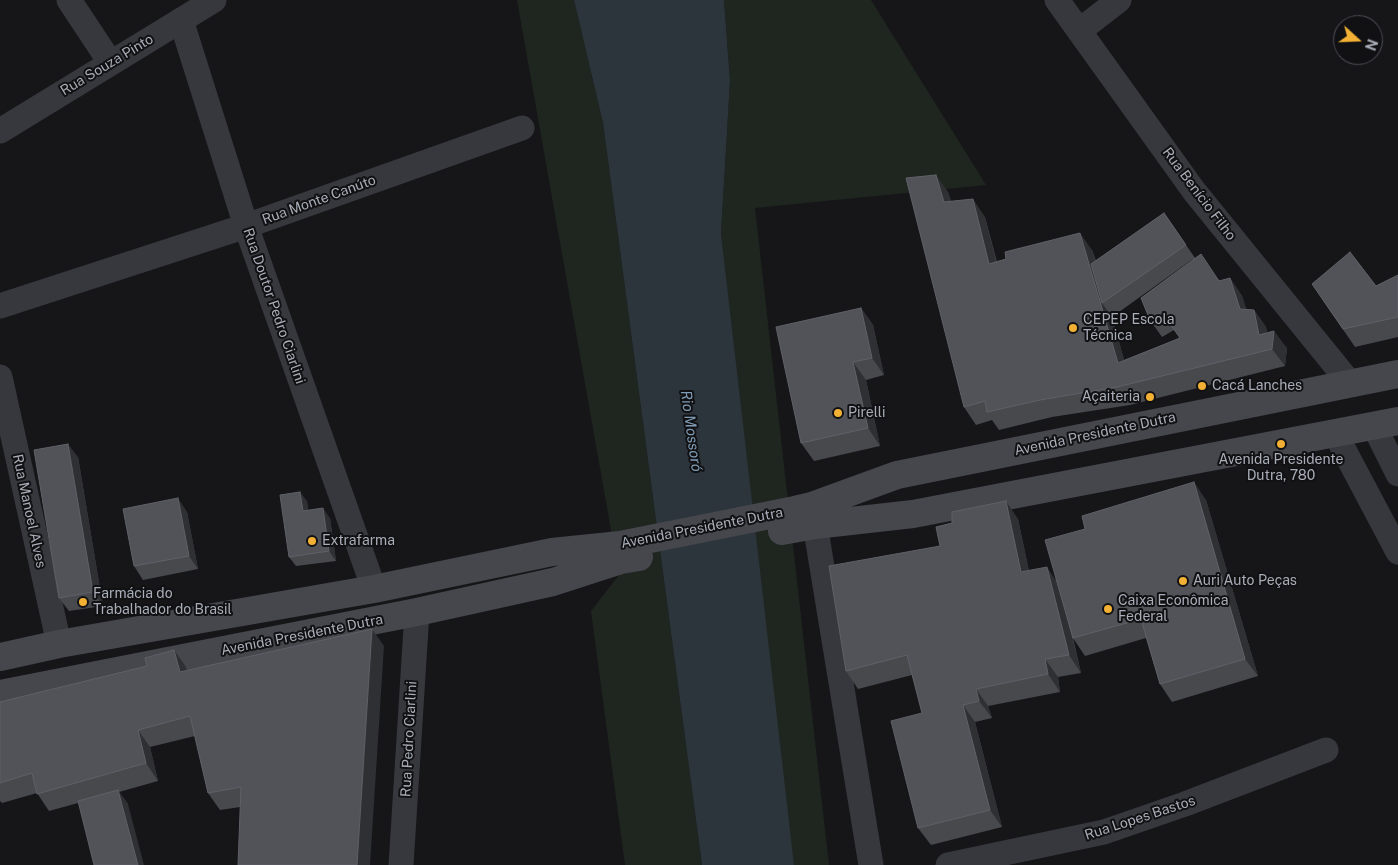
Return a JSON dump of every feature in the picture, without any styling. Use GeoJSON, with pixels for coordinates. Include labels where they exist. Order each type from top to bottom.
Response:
{"type":"FeatureCollection","features":[{"type":"Feature","properties":{"kind":"main road","name":"Avenida Presidente Dutra"},"geometry":{"type":"LineString","coordinates":[[805,517],[897,475],[1349,382],[1398,374]]}},
{"type":"Feature","properties":{"kind":"main road","name":"Avenida Presidente Dutra"},"geometry":{"type":"LineString","coordinates":[[0,657],[59,644],[374,589],[552,552],[620,553],[805,517],[913,514],[1386,424]]}},
{"type":"Feature","properties":{"kind":"main road","name":"Avenida Presidente Dutra"},"geometry":{"type":"LineString","coordinates":[[0,694],[417,612],[553,582],[620,553]]}},
{"type":"Feature","properties":{"kind":"street"},"geometry":{"type":"LineString","coordinates":[[69,0],[110,62]]}},
{"type":"Feature","properties":{"kind":"street","name":"Rua Souza Pinto"},"geometry":{"type":"LineString","coordinates":[[0,131],[214,0]]}},
{"type":"Feature","properties":{"kind":"street","name":"Rua Benício Filho"},"geometry":{"type":"LineString","coordinates":[[1058,0],[1194,191],[1349,382]]}},
{"type":"Feature","properties":{"kind":"street"},"geometry":{"type":"LineString","coordinates":[[1079,31],[1119,0]]}},
{"type":"Feature","properties":{"kind":"street","name":"Rua Doutor Pedro Ciarlini"},"geometry":{"type":"LineString","coordinates":[[181,20],[246,226],[374,589]]}},
{"type":"Feature","properties":{"kind":"street","name":"Rua Monte Canúto"},"geometry":{"type":"LineString","coordinates":[[0,306],[246,226],[522,128]]}},
{"type":"Feature","properties":{"kind":"street","name":"Rua Manoel Alves"},"geometry":{"type":"LineString","coordinates":[[0,377],[59,644]]}},
{"type":"Feature","properties":{"kind":"street"},"geometry":{"type":"LineString","coordinates":[[1386,424],[1398,474]]}},
{"type":"Feature","properties":{"kind":"street"},"geometry":{"type":"LineString","coordinates":[[1335,434],[1398,552]]}},
{"type":"Feature","properties":{"kind":"street"},"geometry":{"type":"LineString","coordinates":[[805,517],[871,865]]}},
{"type":"Feature","properties":{"kind":"street","name":"Rua Pedro Ciarlini"},"geometry":{"type":"LineString","coordinates":[[401,865],[417,612]]}},
{"type":"Feature","properties":{"kind":"street","name":"Rua Lopes Bastos"},"geometry":{"type":"LineString","coordinates":[[948,865],[1104,832],[1185,804],[1326,750]]}},
{"type":"Feature","properties":{"kind":"shaded area"},"geometry":{"type":"Polygon","coordinates":[[[517,0],[574,0],[603,123],[702,865],[625,865],[591,611],[619,575],[517,0]]]}},
{"type":"Feature","properties":{"kind":"shaded area"},"geometry":{"type":"Polygon","coordinates":[[[724,0],[871,0],[986,185],[755,208],[829,865],[794,865],[789,831],[721,233],[730,81],[724,0]]]}},
{"type":"Feature","properties":{"kind":"water","name":"Rio Mossoró"},"geometry":{"type":"Polygon","coordinates":[[[574,0],[724,0],[730,81],[721,233],[794,865],[702,865],[603,123],[574,0]]]}},
{"type":"Feature","properties":{"kind":"building"},"geometry":{"type":"Polygon","coordinates":[[[936,175],[944,202],[973,199],[989,264],[1006,259],[1005,252],[1080,233],[1118,363],[1180,338],[1162,312],[1150,320],[1141,298],[1201,254],[1219,281],[1230,278],[1240,309],[1254,310],[1259,335],[1274,331],[1272,349],[1117,387],[1040,400],[987,412],[985,401],[964,407],[906,178],[936,175]]]}},
{"type":"Feature","properties":{"kind":"building"},"geometry":{"type":"Polygon","coordinates":[[[1164,213],[1186,245],[1102,303],[1091,264],[1164,213]]]}},
{"type":"Feature","properties":{"kind":"building"},"geometry":{"type":"Polygon","coordinates":[[[1350,252],[1376,286],[1398,275],[1398,317],[1343,329],[1312,284],[1350,252]]]}},
{"type":"Feature","properties":{"kind":"building","name":"Pirelli"},"geometry":{"type":"Polygon","coordinates":[[[861,308],[872,358],[853,362],[868,428],[801,443],[776,327],[861,308]]]}},
{"type":"Feature","properties":{"kind":"building"},"geometry":{"type":"Polygon","coordinates":[[[68,444],[93,592],[59,598],[34,450],[68,444]]]}},
{"type":"Feature","properties":{"kind":"building"},"geometry":{"type":"Polygon","coordinates":[[[1194,482],[1245,659],[1160,684],[1141,619],[1073,638],[1045,540],[1085,529],[1082,516],[1194,482]]]}},
{"type":"Feature","properties":{"kind":"building","name":"Extrafarma"},"geometry":{"type":"Polygon","coordinates":[[[300,492],[303,511],[323,508],[329,551],[289,557],[280,495],[300,492]]]}},
{"type":"Feature","properties":{"kind":"building"},"geometry":{"type":"Polygon","coordinates":[[[178,498],[189,556],[134,566],[123,509],[178,498]]]}},
{"type":"Feature","properties":{"kind":"building"},"geometry":{"type":"Polygon","coordinates":[[[1006,501],[1021,572],[1047,567],[1069,655],[1045,659],[1048,674],[976,689],[979,701],[963,705],[990,810],[918,828],[891,721],[922,713],[907,655],[846,671],[829,566],[940,546],[936,527],[952,523],[952,512],[1006,501]]]}},
{"type":"Feature","properties":{"kind":"building"},"geometry":{"type":"Polygon","coordinates":[[[372,629],[357,865],[238,865],[241,787],[208,793],[190,716],[138,730],[146,763],[37,794],[32,773],[0,783],[0,702],[147,666],[145,658],[174,650],[180,672],[372,629]]]}},
{"type":"Feature","properties":{"kind":"building"},"geometry":{"type":"Polygon","coordinates":[[[118,790],[138,865],[94,865],[78,801],[118,790]]]}},
{"type":"Feature","properties":{"kind":"place","name":"CEPEP Escola Técnica"},"geometry":{"type":"Point","coordinates":[1073,328]}},
{"type":"Feature","properties":{"kind":"place","name":"Cacá Lanches"},"geometry":{"type":"Point","coordinates":[1202,386]}},
{"type":"Feature","properties":{"kind":"place","name":"Açaiteria"},"geometry":{"type":"Point","coordinates":[1150,397]}},
{"type":"Feature","properties":{"kind":"place","name":"Pirelli"},"geometry":{"type":"Point","coordinates":[838,413]}},
{"type":"Feature","properties":{"kind":"place","name":"Avenida Presidente Dutra, 780"},"geometry":{"type":"Point","coordinates":[1281,444]}},
{"type":"Feature","properties":{"kind":"place","name":"Extrafarma"},"geometry":{"type":"Point","coordinates":[312,541]}},
{"type":"Feature","properties":{"kind":"place","name":"Auri Auto Peças"},"geometry":{"type":"Point","coordinates":[1183,581]}},
{"type":"Feature","properties":{"kind":"place","name":"Farmácia do Trabalhador do Brasil"},"geometry":{"type":"Point","coordinates":[83,602]}},
{"type":"Feature","properties":{"kind":"place","name":"Caixa Econômica Federal"},"geometry":{"type":"Point","coordinates":[1108,609]}}]}
